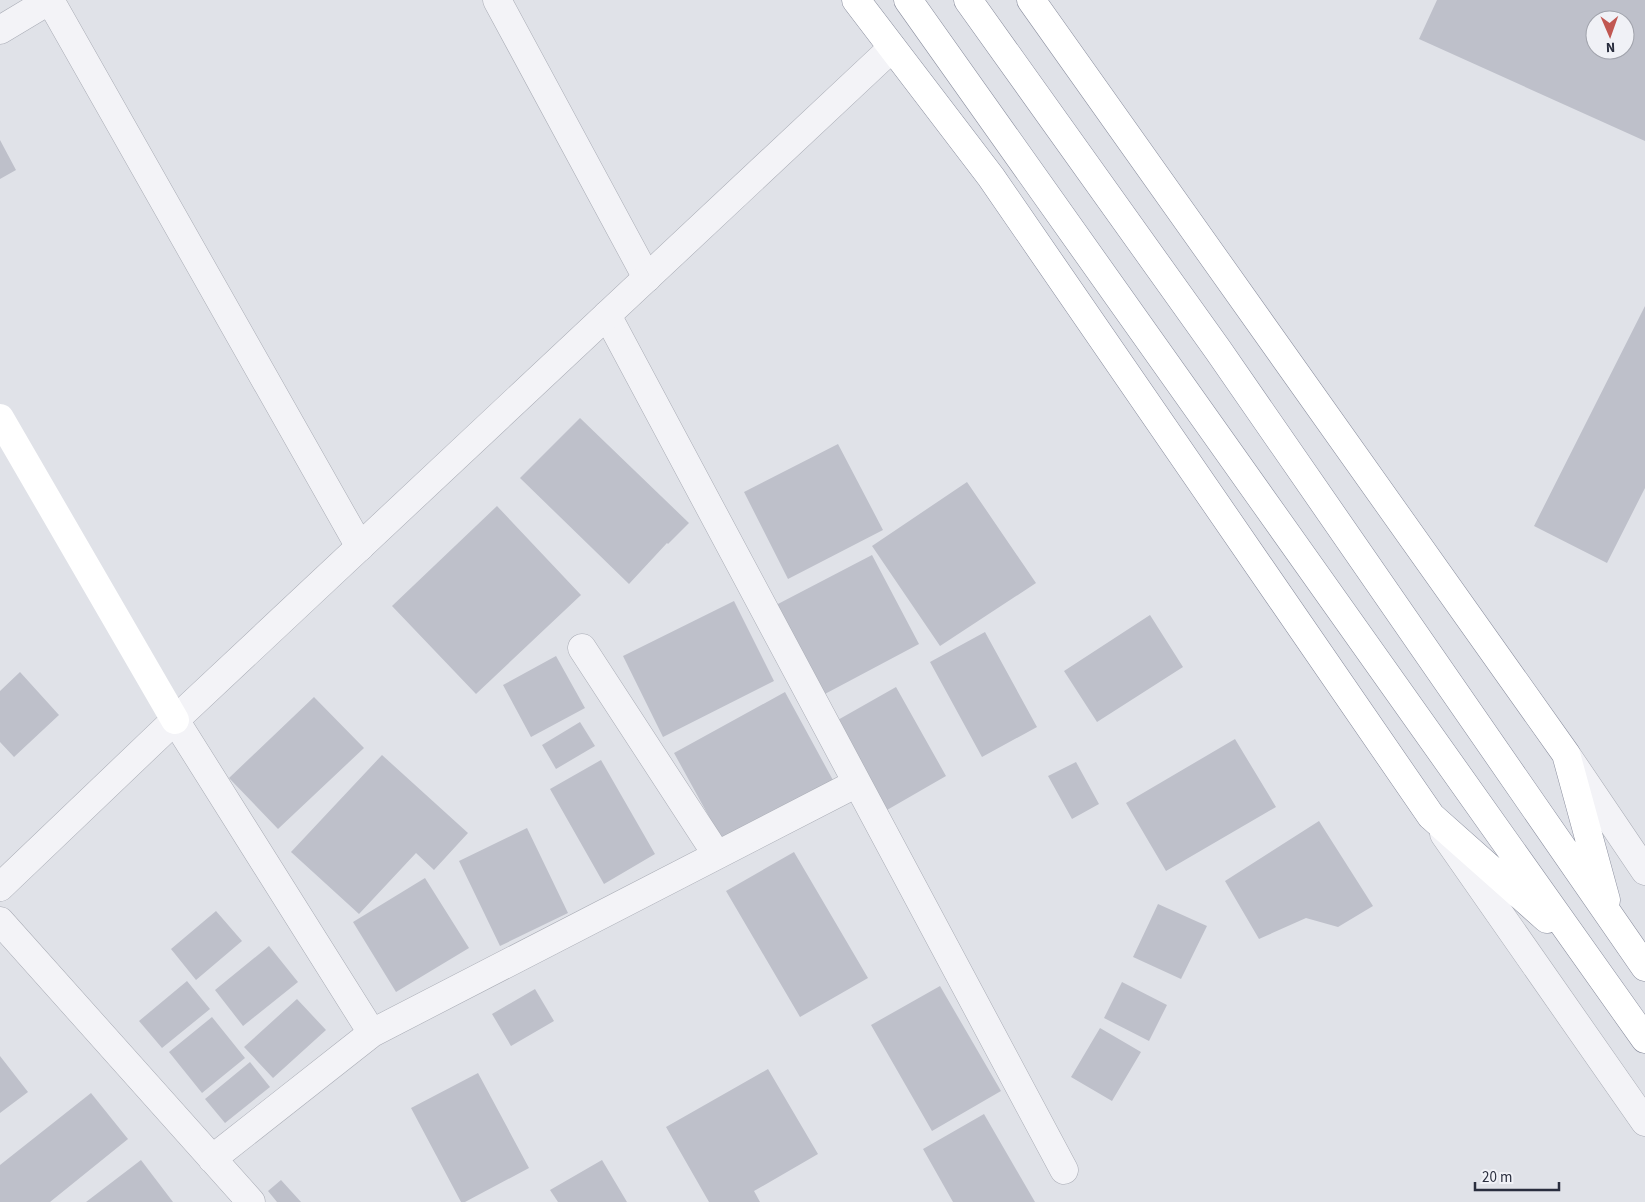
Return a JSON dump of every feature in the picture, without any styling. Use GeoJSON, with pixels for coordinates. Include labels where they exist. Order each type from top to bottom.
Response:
{"type":"FeatureCollection","features":[{"type":"Feature","properties":{"kind":"main road"},"geometry":{"type":"LineString","coordinates":[[856,0],[991,177],[1431,816],[1582,950]]}},
{"type":"Feature","properties":{"kind":"main road"},"geometry":{"type":"LineString","coordinates":[[908,0],[1645,1039]]}},
{"type":"Feature","properties":{"kind":"main road"},"geometry":{"type":"LineString","coordinates":[[968,0],[1218,350],[1645,967]]}},
{"type":"Feature","properties":{"kind":"main road"},"geometry":{"type":"LineString","coordinates":[[1031,0],[1566,754],[1612,921]]}},
{"type":"Feature","properties":{"kind":"main road"},"geometry":{"type":"LineString","coordinates":[[0,418],[175,720]]}},
{"type":"Feature","properties":{"kind":"street"},"geometry":{"type":"LineString","coordinates":[[0,30],[50,0],[360,547]]}},
{"type":"Feature","properties":{"kind":"street"},"geometry":{"type":"LineString","coordinates":[[497,0],[647,278]]}},
{"type":"Feature","properties":{"kind":"street"},"geometry":{"type":"LineString","coordinates":[[0,887],[175,720],[892,48]]}},
{"type":"Feature","properties":{"kind":"street"},"geometry":{"type":"LineString","coordinates":[[607,315],[1064,1170]]}},
{"type":"Feature","properties":{"kind":"street"},"geometry":{"type":"LineString","coordinates":[[582,648],[717,854]]}},
{"type":"Feature","properties":{"kind":"street"},"geometry":{"type":"LineString","coordinates":[[175,720],[372,1033]]}},
{"type":"Feature","properties":{"kind":"street"},"geometry":{"type":"LineString","coordinates":[[1566,754],[1643,863]]}},
{"type":"Feature","properties":{"kind":"street"},"geometry":{"type":"LineString","coordinates":[[212,1159],[372,1033],[857,783]]}},
{"type":"Feature","properties":{"kind":"street"},"geometry":{"type":"LineString","coordinates":[[1431,816],[1645,1122]]}},
{"type":"Feature","properties":{"kind":"street"},"geometry":{"type":"LineString","coordinates":[[0,920],[251,1202]]}},
{"type":"Feature","properties":{"kind":"building"},"geometry":{"type":"Polygon","coordinates":[[[1437,0],[1645,0],[1645,141],[1419,39],[1437,0]]]}},
{"type":"Feature","properties":{"kind":"building"},"geometry":{"type":"Polygon","coordinates":[[[0,140],[16,170],[0,179],[0,140]]]}},
{"type":"Feature","properties":{"kind":"building"},"geometry":{"type":"Polygon","coordinates":[[[1645,306],[1645,488],[1607,563],[1534,526],[1645,306]]]}},
{"type":"Feature","properties":{"kind":"building"},"geometry":{"type":"Polygon","coordinates":[[[580,418],[689,523],[667,543],[629,584],[520,478],[580,418]]]}},
{"type":"Feature","properties":{"kind":"building"},"geometry":{"type":"Polygon","coordinates":[[[838,444],[883,530],[788,579],[744,492],[838,444]]]}},
{"type":"Feature","properties":{"kind":"building"},"geometry":{"type":"Polygon","coordinates":[[[967,482],[1036,583],[940,646],[872,546],[967,482]]]}},
{"type":"Feature","properties":{"kind":"building"},"geometry":{"type":"Polygon","coordinates":[[[497,506],[581,595],[476,694],[392,606],[497,506]]]}},
{"type":"Feature","properties":{"kind":"building"},"geometry":{"type":"Polygon","coordinates":[[[872,555],[919,644],[823,695],[776,605],[872,555]]]}},
{"type":"Feature","properties":{"kind":"building"},"geometry":{"type":"Polygon","coordinates":[[[734,601],[774,681],[663,737],[623,656],[734,601]]]}},
{"type":"Feature","properties":{"kind":"building"},"geometry":{"type":"Polygon","coordinates":[[[1150,615],[1183,667],[1097,722],[1064,671],[1150,615]]]}},
{"type":"Feature","properties":{"kind":"building"},"geometry":{"type":"Polygon","coordinates":[[[985,632],[1037,727],[982,757],[930,662],[985,632]]]}},
{"type":"Feature","properties":{"kind":"building"},"geometry":{"type":"Polygon","coordinates":[[[556,656],[585,708],[531,737],[503,685],[556,656]]]}},
{"type":"Feature","properties":{"kind":"building"},"geometry":{"type":"Polygon","coordinates":[[[20,672],[59,715],[14,757],[0,742],[0,691],[20,672]]]}},
{"type":"Feature","properties":{"kind":"building"},"geometry":{"type":"Polygon","coordinates":[[[896,687],[946,776],[887,810],[836,721],[896,687]]]}},
{"type":"Feature","properties":{"kind":"building"},"geometry":{"type":"Polygon","coordinates":[[[785,692],[834,782],[723,842],[674,753],[785,692]]]}},
{"type":"Feature","properties":{"kind":"building"},"geometry":{"type":"Polygon","coordinates":[[[314,697],[364,748],[278,829],[229,778],[314,697]]]}},
{"type":"Feature","properties":{"kind":"building"},"geometry":{"type":"Polygon","coordinates":[[[580,722],[595,746],[556,769],[542,745],[580,722]]]}},
{"type":"Feature","properties":{"kind":"building"},"geometry":{"type":"Polygon","coordinates":[[[1235,739],[1276,807],[1166,871],[1126,803],[1235,739]]]}},
{"type":"Feature","properties":{"kind":"building"},"geometry":{"type":"Polygon","coordinates":[[[382,755],[468,833],[434,870],[416,853],[359,914],[291,852],[382,755]]]}},
{"type":"Feature","properties":{"kind":"building"},"geometry":{"type":"Polygon","coordinates":[[[601,760],[655,854],[604,884],[550,789],[601,760]]]}},
{"type":"Feature","properties":{"kind":"building"},"geometry":{"type":"Polygon","coordinates":[[[1076,762],[1099,804],[1072,819],[1048,776],[1076,762]]]}},
{"type":"Feature","properties":{"kind":"building"},"geometry":{"type":"Polygon","coordinates":[[[1319,821],[1373,906],[1338,927],[1306,918],[1259,939],[1225,881],[1319,821]]]}},
{"type":"Feature","properties":{"kind":"building"},"geometry":{"type":"Polygon","coordinates":[[[527,828],[568,913],[500,946],[459,861],[527,828]]]}},
{"type":"Feature","properties":{"kind":"building"},"geometry":{"type":"Polygon","coordinates":[[[794,852],[868,978],[800,1017],[726,891],[794,852]]]}},
{"type":"Feature","properties":{"kind":"building"},"geometry":{"type":"Polygon","coordinates":[[[425,878],[469,948],[396,992],[353,922],[425,878]]]}},
{"type":"Feature","properties":{"kind":"building"},"geometry":{"type":"Polygon","coordinates":[[[1158,904],[1207,926],[1181,979],[1133,957],[1158,904]]]}},
{"type":"Feature","properties":{"kind":"building"},"geometry":{"type":"Polygon","coordinates":[[[216,911],[242,941],[196,980],[171,949],[216,911]]]}},
{"type":"Feature","properties":{"kind":"building"},"geometry":{"type":"Polygon","coordinates":[[[269,946],[298,982],[243,1026],[215,990],[269,946]]]}},
{"type":"Feature","properties":{"kind":"building"},"geometry":{"type":"Polygon","coordinates":[[[187,981],[210,1009],[162,1048],[139,1021],[187,981]]]}},
{"type":"Feature","properties":{"kind":"building"},"geometry":{"type":"Polygon","coordinates":[[[1122,982],[1167,1005],[1149,1041],[1104,1018],[1122,982]]]}},
{"type":"Feature","properties":{"kind":"building"},"geometry":{"type":"Polygon","coordinates":[[[940,986],[1001,1091],[932,1131],[871,1025],[940,986]]]}},
{"type":"Feature","properties":{"kind":"building"},"geometry":{"type":"Polygon","coordinates":[[[535,989],[554,1021],[511,1046],[492,1014],[535,989]]]}},
{"type":"Feature","properties":{"kind":"building"},"geometry":{"type":"Polygon","coordinates":[[[297,999],[326,1030],[273,1078],[244,1047],[297,999]]]}},
{"type":"Feature","properties":{"kind":"building"},"geometry":{"type":"Polygon","coordinates":[[[212,1017],[245,1058],[202,1093],[169,1052],[212,1017]]]}},
{"type":"Feature","properties":{"kind":"building"},"geometry":{"type":"Polygon","coordinates":[[[1100,1028],[1141,1052],[1112,1101],[1071,1077],[1100,1028]]]}},
{"type":"Feature","properties":{"kind":"building"},"geometry":{"type":"Polygon","coordinates":[[[0,1056],[28,1092],[0,1113],[0,1056]]]}},
{"type":"Feature","properties":{"kind":"building"},"geometry":{"type":"Polygon","coordinates":[[[250,1062],[270,1087],[225,1123],[205,1099],[250,1062]]]}},
{"type":"Feature","properties":{"kind":"building"},"geometry":{"type":"Polygon","coordinates":[[[768,1069],[818,1154],[754,1191],[760,1202],[709,1202],[666,1127],[768,1069]]]}},
{"type":"Feature","properties":{"kind":"building"},"geometry":{"type":"Polygon","coordinates":[[[478,1073],[529,1168],[465,1202],[461,1202],[411,1108],[478,1073]]]}},
{"type":"Feature","properties":{"kind":"building"},"geometry":{"type":"Polygon","coordinates":[[[91,1093],[128,1139],[50,1202],[0,1202],[0,1165],[91,1093]]]}},
{"type":"Feature","properties":{"kind":"building"},"geometry":{"type":"Polygon","coordinates":[[[984,1114],[1035,1202],[953,1202],[923,1149],[984,1114]]]}},
{"type":"Feature","properties":{"kind":"building"},"geometry":{"type":"Polygon","coordinates":[[[141,1160],[173,1202],[86,1202],[141,1160]]]}},
{"type":"Feature","properties":{"kind":"building"},"geometry":{"type":"Polygon","coordinates":[[[602,1160],[627,1202],[558,1202],[550,1190],[602,1160]]]}},
{"type":"Feature","properties":{"kind":"building"},"geometry":{"type":"Polygon","coordinates":[[[281,1180],[301,1202],[277,1202],[268,1191],[281,1180]]]}}]}
